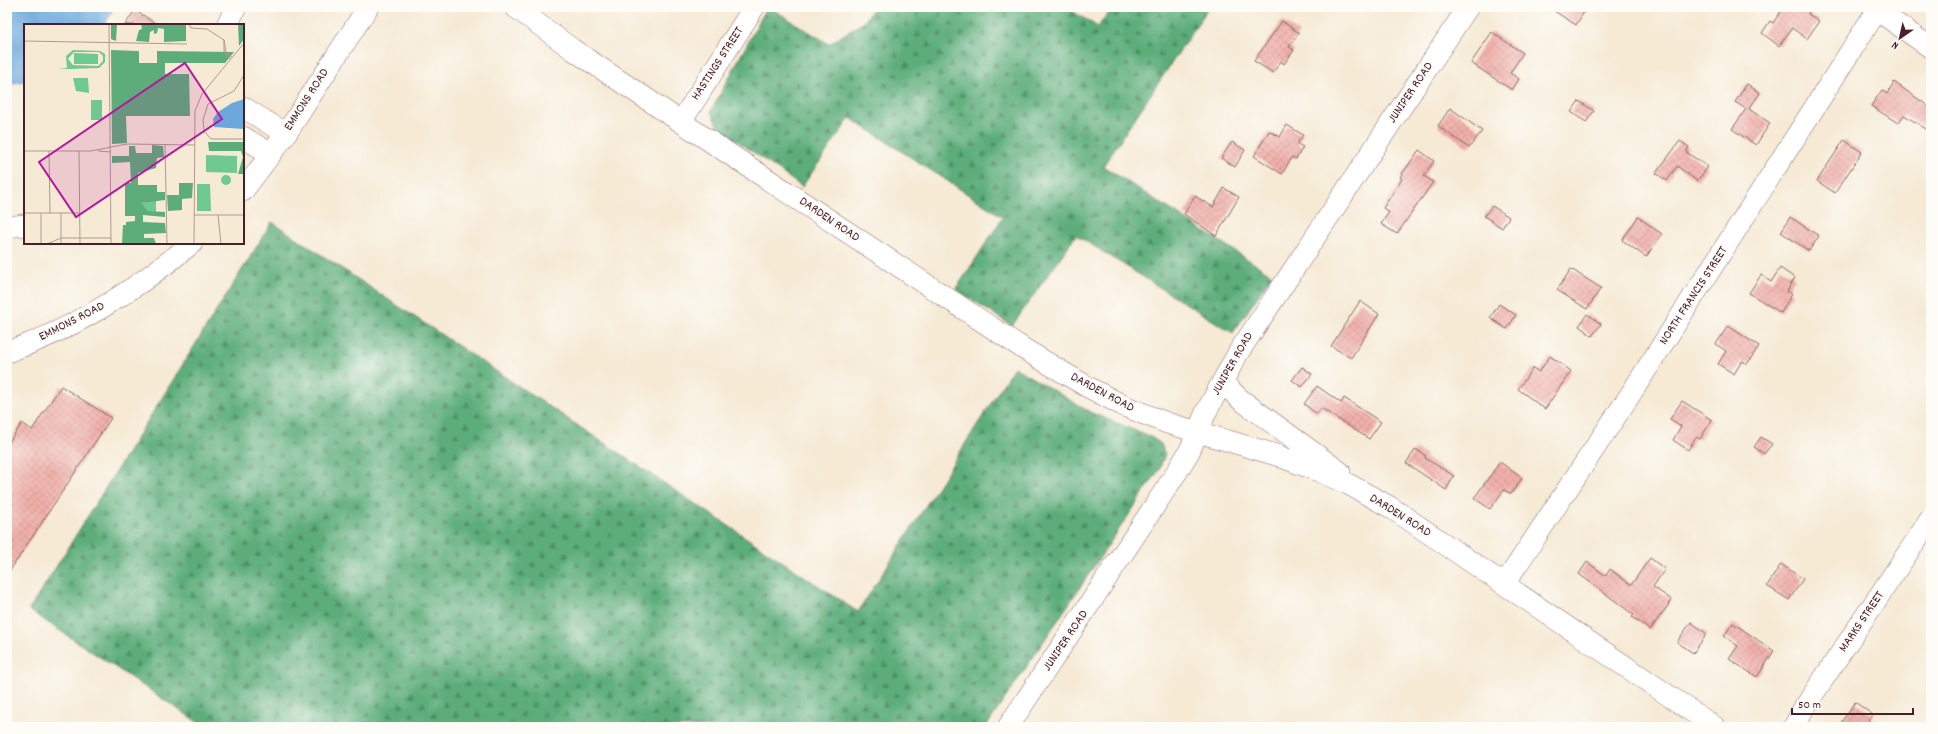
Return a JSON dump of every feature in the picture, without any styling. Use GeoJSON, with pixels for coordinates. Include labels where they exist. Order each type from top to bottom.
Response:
{"type":"FeatureCollection","features":[{"type":"Feature","properties":{"kind":"street"},"geometry":{"type":"LineString","coordinates":[[228,24],[236,7]]}},
{"type":"Feature","properties":{"kind":"street","name":"EMMONS ROAD"},"geometry":{"type":"LineString","coordinates":[[244,190],[286,134],[368,7]]}},
{"type":"Feature","properties":{"kind":"street","name":"DARDEN ROAD"},"geometry":{"type":"LineString","coordinates":[[515,7],[572,49],[681,122],[1018,345],[1086,386],[1124,406],[1167,423],[1276,455],[1348,484],[1390,507],[1505,583],[1715,727]]}},
{"type":"Feature","properties":{"kind":"street","name":"HASTINGS STREET"},"geometry":{"type":"LineString","coordinates":[[681,122],[754,7]]}},
{"type":"Feature","properties":{"kind":"street","name":"JUNIPER ROAD"},"geometry":{"type":"LineString","coordinates":[[1008,727],[1176,475],[1238,353],[1468,7]]}},
{"type":"Feature","properties":{"kind":"street"},"geometry":{"type":"LineString","coordinates":[[1878,9],[1931,48]]}},
{"type":"Feature","properties":{"kind":"street","name":"NORTH FRANCIS STREET"},"geometry":{"type":"LineString","coordinates":[[1505,583],[1630,395],[1878,9]]}},
{"type":"Feature","properties":{"kind":"street"},"geometry":{"type":"LineString","coordinates":[[244,108],[286,134]]}},
{"type":"Feature","properties":{"kind":"street"},"geometry":{"type":"LineString","coordinates":[[244,138],[271,154]]}},
{"type":"Feature","properties":{"kind":"street"},"geometry":{"type":"LineString","coordinates":[[7,227],[24,225]]}},
{"type":"Feature","properties":{"kind":"street","name":"EMMONS ROAD"},"geometry":{"type":"LineString","coordinates":[[7,352],[27,345],[87,316],[123,296],[191,244]]}},
{"type":"Feature","properties":{"kind":"street"},"geometry":{"type":"LineString","coordinates":[[1222,382],[1241,400],[1268,421],[1390,507]]}},
{"type":"Feature","properties":{"kind":"street","name":"MARKS STREET"},"geometry":{"type":"LineString","coordinates":[[1794,727],[1802,711],[1931,518]]}},
{"type":"Feature","properties":{"kind":"green space"},"geometry":{"type":"Polygon","coordinates":[[[767,7],[829,44],[864,22],[874,7],[1066,7],[1098,27],[1112,7],[1209,7],[1103,166],[1272,275],[1233,333],[1076,235],[1012,326],[956,289],[1003,217],[850,118],[802,187],[718,127],[711,111],[767,7]]]}},
{"type":"Feature","properties":{"kind":"green space"},"geometry":{"type":"Polygon","coordinates":[[[272,222],[858,612],[1014,367],[1090,412],[1151,437],[1161,444],[1165,454],[1159,470],[986,727],[205,727],[29,610],[272,222]]]}},
{"type":"Feature","properties":{"kind":"water"},"geometry":{"type":"Polygon","coordinates":[[[7,7],[113,7],[111,14],[105,24],[24,24],[24,81],[7,84],[7,7]]]}},
{"type":"Feature","properties":{"kind":"building"},"geometry":{"type":"Polygon","coordinates":[[[1548,7],[1587,7],[1576,25],[1548,7]]]}},
{"type":"Feature","properties":{"kind":"building"},"geometry":{"type":"Polygon","coordinates":[[[1784,7],[1812,7],[1808,14],[1819,21],[1807,39],[1792,28],[1779,46],[1762,33],[1770,21],[1773,23],[1784,7]]]}},
{"type":"Feature","properties":{"kind":"building"},"geometry":{"type":"Polygon","coordinates":[[[135,10],[156,24],[126,24],[135,10]]]}},
{"type":"Feature","properties":{"kind":"building"},"geometry":{"type":"Polygon","coordinates":[[[1282,21],[1299,33],[1289,47],[1294,50],[1284,64],[1281,61],[1273,73],[1254,61],[1282,21]]]}},
{"type":"Feature","properties":{"kind":"building"},"geometry":{"type":"Polygon","coordinates":[[[1492,32],[1523,53],[1510,73],[1519,79],[1512,90],[1471,63],[1492,32]]]}},
{"type":"Feature","properties":{"kind":"building"},"geometry":{"type":"Polygon","coordinates":[[[1894,82],[1931,108],[1931,132],[1904,115],[1898,123],[1871,106],[1882,90],[1887,94],[1894,82]]]}},
{"type":"Feature","properties":{"kind":"building"},"geometry":{"type":"Polygon","coordinates":[[[1747,84],[1760,93],[1749,109],[1770,123],[1756,145],[1732,129],[1746,109],[1735,102],[1747,84]]]}},
{"type":"Feature","properties":{"kind":"building"},"geometry":{"type":"Polygon","coordinates":[[[1579,101],[1594,111],[1586,122],[1571,112],[1579,101]]]}},
{"type":"Feature","properties":{"kind":"building"},"geometry":{"type":"Polygon","coordinates":[[[1450,108],[1482,131],[1469,148],[1438,126],[1450,108]]]}},
{"type":"Feature","properties":{"kind":"building"},"geometry":{"type":"Polygon","coordinates":[[[1287,125],[1303,135],[1297,144],[1303,147],[1296,159],[1292,157],[1282,174],[1254,156],[1269,131],[1280,137],[1287,125]]]}},
{"type":"Feature","properties":{"kind":"building"},"geometry":{"type":"Polygon","coordinates":[[[1844,140],[1862,152],[1835,193],[1817,181],[1844,140]]]}},
{"type":"Feature","properties":{"kind":"building"},"geometry":{"type":"Polygon","coordinates":[[[1680,141],[1689,147],[1686,152],[1708,167],[1697,181],[1677,166],[1667,181],[1656,173],[1680,141]]]}},
{"type":"Feature","properties":{"kind":"building"},"geometry":{"type":"Polygon","coordinates":[[[1232,142],[1245,150],[1235,167],[1221,158],[1232,142]]]}},
{"type":"Feature","properties":{"kind":"building"},"geometry":{"type":"Polygon","coordinates":[[[1419,150],[1434,161],[1424,176],[1433,182],[1397,234],[1381,224],[1389,212],[1383,208],[1402,179],[1400,177],[1419,150]]]}},
{"type":"Feature","properties":{"kind":"building"},"geometry":{"type":"Polygon","coordinates":[[[1224,188],[1239,197],[1216,236],[1184,214],[1195,196],[1213,207],[1224,188]]]}},
{"type":"Feature","properties":{"kind":"building"},"geometry":{"type":"Polygon","coordinates":[[[1492,206],[1509,217],[1502,228],[1484,216],[1492,206]]]}},
{"type":"Feature","properties":{"kind":"building"},"geometry":{"type":"Polygon","coordinates":[[[1638,217],[1662,234],[1646,257],[1622,240],[1638,217]]]}},
{"type":"Feature","properties":{"kind":"building"},"geometry":{"type":"Polygon","coordinates":[[[1790,217],[1819,236],[1809,251],[1781,232],[1790,217]]]}},
{"type":"Feature","properties":{"kind":"building"},"geometry":{"type":"Polygon","coordinates":[[[1780,268],[1795,278],[1787,291],[1792,294],[1781,313],[1749,293],[1761,275],[1771,282],[1780,268]]]}},
{"type":"Feature","properties":{"kind":"building"},"geometry":{"type":"Polygon","coordinates":[[[1571,269],[1601,288],[1587,309],[1557,290],[1571,269]]]}},
{"type":"Feature","properties":{"kind":"building"},"geometry":{"type":"Polygon","coordinates":[[[1360,301],[1379,314],[1351,358],[1331,346],[1360,301]]]}},
{"type":"Feature","properties":{"kind":"building"},"geometry":{"type":"Polygon","coordinates":[[[1499,304],[1516,315],[1507,329],[1490,318],[1499,304]]]}},
{"type":"Feature","properties":{"kind":"building"},"geometry":{"type":"Polygon","coordinates":[[[1587,314],[1601,324],[1592,336],[1579,326],[1587,314]]]}},
{"type":"Feature","properties":{"kind":"building"},"geometry":{"type":"Polygon","coordinates":[[[1728,326],[1759,346],[1747,364],[1742,361],[1734,374],[1718,364],[1726,351],[1716,344],[1728,326]]]}},
{"type":"Feature","properties":{"kind":"building"},"geometry":{"type":"Polygon","coordinates":[[[1550,356],[1571,371],[1545,409],[1518,389],[1533,368],[1539,372],[1550,356]]]}},
{"type":"Feature","properties":{"kind":"building"},"geometry":{"type":"Polygon","coordinates":[[[1302,367],[1312,374],[1302,387],[1292,380],[1302,367]]]}},
{"type":"Feature","properties":{"kind":"building"},"geometry":{"type":"Polygon","coordinates":[[[61,386],[111,418],[7,575],[7,445],[22,423],[32,430],[61,386]]]}},
{"type":"Feature","properties":{"kind":"building"},"geometry":{"type":"Polygon","coordinates":[[[1317,386],[1341,403],[1344,398],[1381,422],[1369,439],[1321,408],[1317,414],[1304,404],[1317,386]]]}},
{"type":"Feature","properties":{"kind":"building"},"geometry":{"type":"Polygon","coordinates":[[[1682,401],[1712,420],[1700,439],[1696,437],[1688,450],[1673,440],[1681,426],[1670,419],[1682,401]]]}},
{"type":"Feature","properties":{"kind":"building"},"geometry":{"type":"Polygon","coordinates":[[[1761,437],[1772,444],[1764,454],[1754,447],[1761,437]]]}},
{"type":"Feature","properties":{"kind":"building"},"geometry":{"type":"Polygon","coordinates":[[[1416,449],[1426,456],[1425,458],[1454,476],[1446,490],[1406,463],[1416,449]]]}},
{"type":"Feature","properties":{"kind":"building"},"geometry":{"type":"Polygon","coordinates":[[[1500,462],[1522,478],[1511,494],[1504,490],[1490,509],[1474,498],[1500,462]]]}},
{"type":"Feature","properties":{"kind":"building"},"geometry":{"type":"Polygon","coordinates":[[[1650,558],[1665,569],[1653,587],[1672,600],[1650,630],[1632,617],[1634,615],[1579,574],[1587,562],[1606,576],[1610,569],[1631,585],[1650,558]]]}},
{"type":"Feature","properties":{"kind":"building"},"geometry":{"type":"Polygon","coordinates":[[[1781,564],[1803,579],[1789,600],[1767,586],[1781,564]]]}},
{"type":"Feature","properties":{"kind":"building"},"geometry":{"type":"Polygon","coordinates":[[[1691,622],[1707,634],[1693,653],[1677,642],[1691,622]]]}},
{"type":"Feature","properties":{"kind":"building"},"geometry":{"type":"Polygon","coordinates":[[[1733,623],[1774,651],[1757,677],[1729,659],[1738,646],[1724,636],[1733,623]]]}},
{"type":"Feature","properties":{"kind":"building"},"geometry":{"type":"Polygon","coordinates":[[[1855,702],[1873,715],[1864,727],[1838,727],[1855,702]]]}}]}
